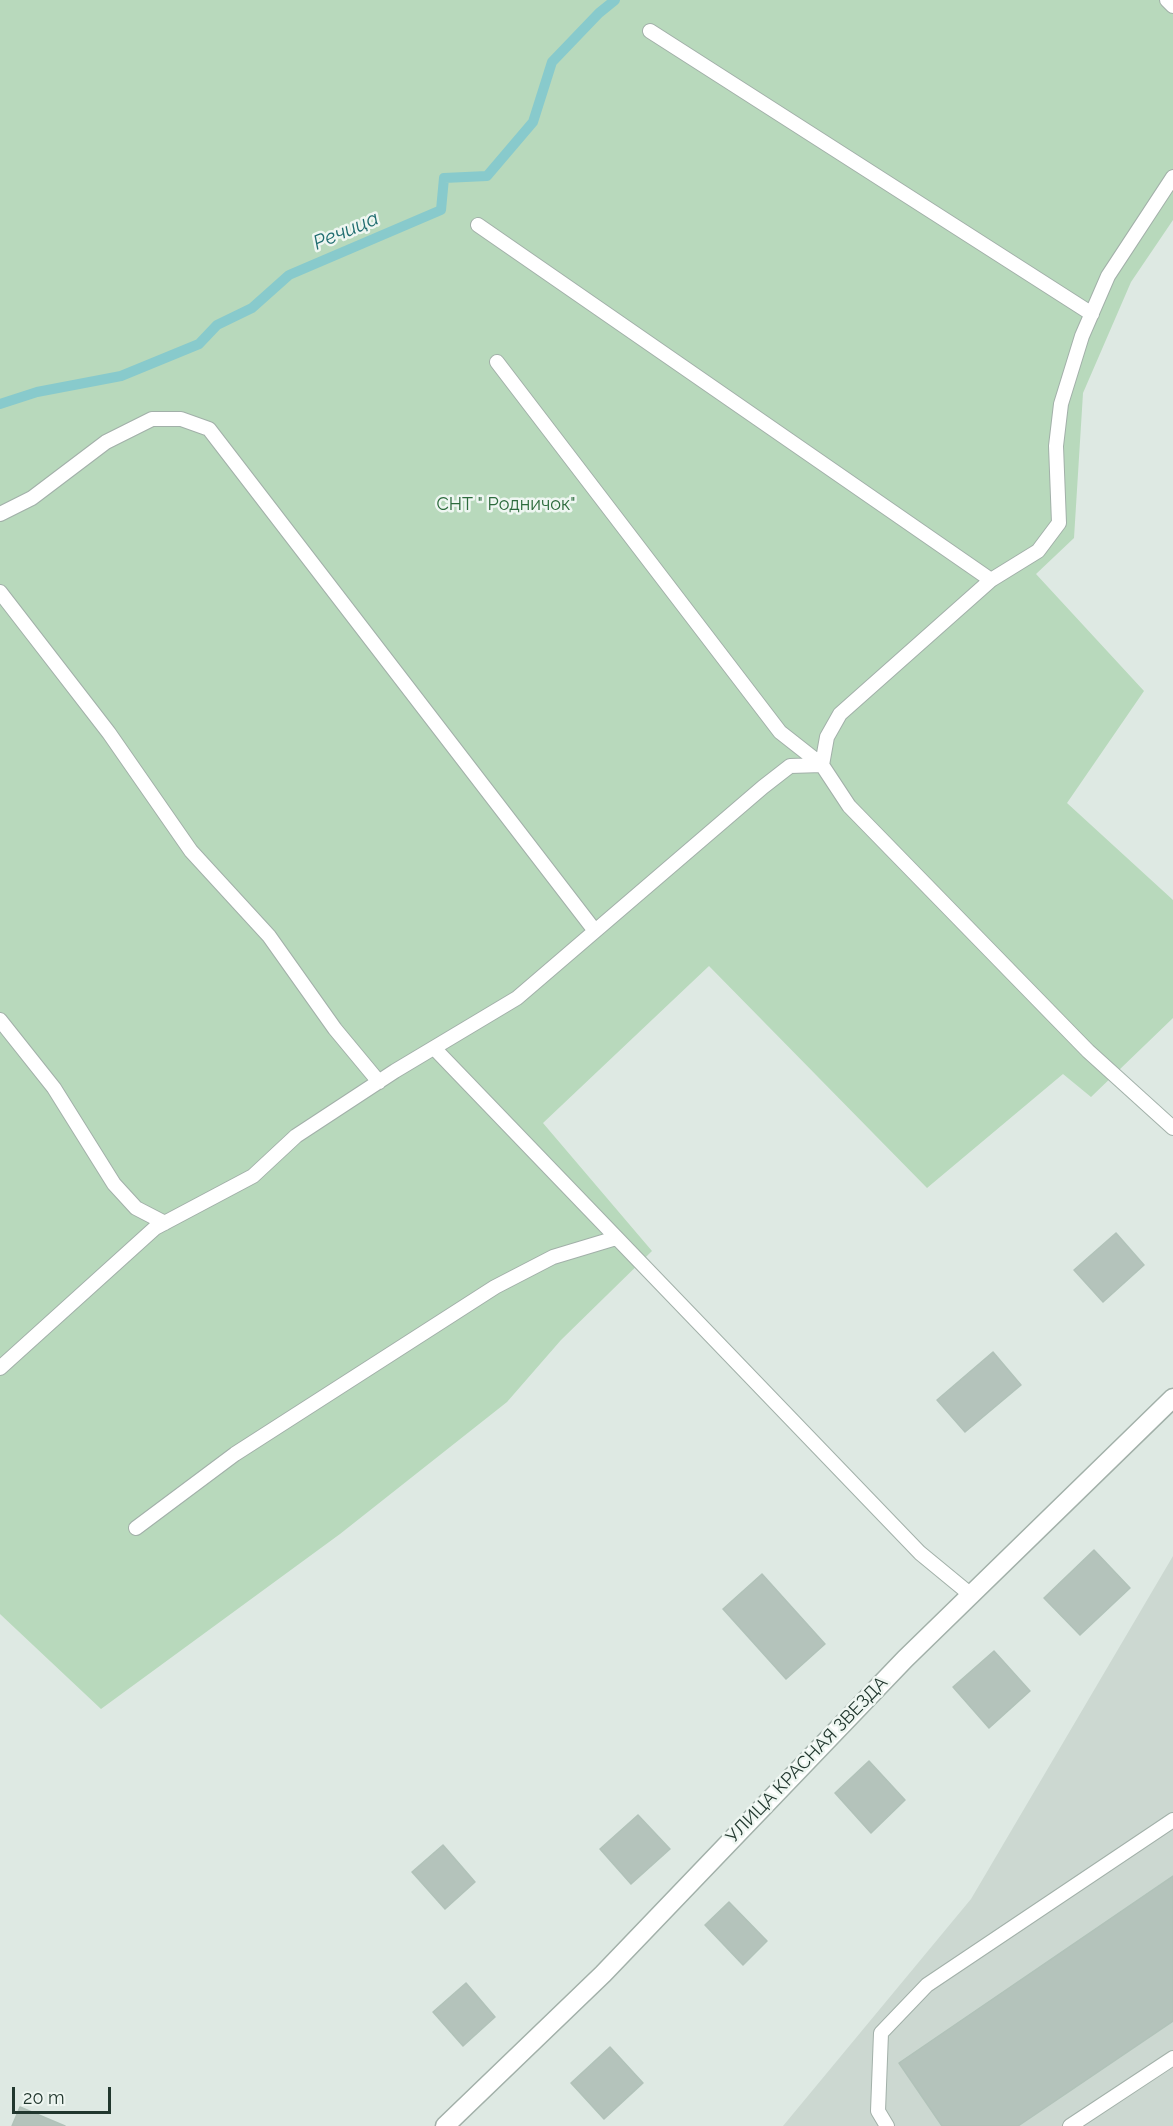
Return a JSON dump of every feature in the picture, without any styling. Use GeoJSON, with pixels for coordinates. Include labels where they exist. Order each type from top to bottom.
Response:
{"type":"FeatureCollection","features":[{"type":"Feature","properties":{"kind":"street","name":"УЛИЦА КРАСНАЯ ЗВЕЗДА"},"geometry":{"type":"LineString","coordinates":[[445,2126],[603,1974],[905,1659],[1173,1398]]}},
{"type":"Feature","properties":{"kind":"lane"},"geometry":{"type":"LineString","coordinates":[[1167,0],[1173,6]]}},
{"type":"Feature","properties":{"kind":"lane"},"geometry":{"type":"LineString","coordinates":[[650,31],[1092,314]]}},
{"type":"Feature","properties":{"kind":"lane"},"geometry":{"type":"LineString","coordinates":[[822,765],[827,737],[840,714],[992,580],[1038,551],[1059,523],[1056,446],[1061,404],[1082,336],[1108,276],[1173,177]]}},
{"type":"Feature","properties":{"kind":"lane"},"geometry":{"type":"LineString","coordinates":[[478,225],[992,580]]}},
{"type":"Feature","properties":{"kind":"lane"},"geometry":{"type":"LineString","coordinates":[[497,362],[780,732],[822,765],[849,806],[1088,1051],[1173,1128]]}},
{"type":"Feature","properties":{"kind":"lane"},"geometry":{"type":"LineString","coordinates":[[0,514],[32,498],[106,442],[152,419],[181,419],[209,429],[595,931]]}},
{"type":"Feature","properties":{"kind":"lane"},"geometry":{"type":"LineString","coordinates":[[0,592],[109,733],[191,851],[270,936],[334,1029],[379,1082]]}},
{"type":"Feature","properties":{"kind":"lane"},"geometry":{"type":"LineString","coordinates":[[0,1368],[155,1228],[253,1176],[296,1136],[379,1082],[517,998],[790,766],[822,765]]}},
{"type":"Feature","properties":{"kind":"lane"},"geometry":{"type":"LineString","coordinates":[[0,1020],[54,1088],[114,1184],[136,1208],[165,1223]]}},
{"type":"Feature","properties":{"kind":"lane"},"geometry":{"type":"LineString","coordinates":[[434,1048],[920,1553],[971,1595]]}},
{"type":"Feature","properties":{"kind":"lane"},"geometry":{"type":"LineString","coordinates":[[136,1528],[235,1454],[495,1287],[553,1257],[616,1238]]}},
{"type":"Feature","properties":{"kind":"lane"},"geometry":{"type":"LineString","coordinates":[[887,2126],[878,2111],[881,2033],[927,1985],[1173,1820]]}},
{"type":"Feature","properties":{"kind":"lane"},"geometry":{"type":"LineString","coordinates":[[1070,2126],[1173,2058]]}},
{"type":"Feature","properties":{"kind":"shaded area"},"geometry":{"type":"Polygon","coordinates":[[[1173,1556],[1173,2126],[783,2126],[971,1899],[1173,1556]]]}},
{"type":"Feature","properties":{"kind":"green space","name":"СНТ \" Родничок\""},"geometry":{"type":"Polygon","coordinates":[[[0,0],[1173,0],[1173,220],[1131,282],[1083,393],[1074,538],[1036,574],[1144,691],[1067,803],[1173,900],[1173,1018],[1091,1097],[1063,1074],[927,1188],[709,966],[543,1123],[652,1251],[561,1340],[507,1402],[340,1534],[101,1709],[0,1614],[0,0]]]}},
{"type":"Feature","properties":{"kind":"building"},"geometry":{"type":"Polygon","coordinates":[[[1116,1233],[1144,1265],[1103,1302],[1074,1270],[1116,1233]]]}},
{"type":"Feature","properties":{"kind":"building"},"geometry":{"type":"Polygon","coordinates":[[[993,1352],[1021,1385],[965,1432],[937,1400],[993,1352]]]}},
{"type":"Feature","properties":{"kind":"building"},"geometry":{"type":"Polygon","coordinates":[[[1094,1550],[1130,1588],[1080,1635],[1044,1598],[1094,1550]]]}},
{"type":"Feature","properties":{"kind":"building"},"geometry":{"type":"Polygon","coordinates":[[[762,1574],[825,1644],[786,1679],[723,1609],[762,1574]]]}},
{"type":"Feature","properties":{"kind":"building"},"geometry":{"type":"Polygon","coordinates":[[[994,1651],[1030,1691],[989,1728],[953,1687],[994,1651]]]}},
{"type":"Feature","properties":{"kind":"building"},"geometry":{"type":"Polygon","coordinates":[[[869,1761],[905,1800],[871,1833],[835,1793],[869,1761]]]}},
{"type":"Feature","properties":{"kind":"building"},"geometry":{"type":"Polygon","coordinates":[[[638,1815],[670,1849],[631,1884],[600,1849],[638,1815]]]}},
{"type":"Feature","properties":{"kind":"building"},"geometry":{"type":"Polygon","coordinates":[[[443,1845],[475,1882],[445,1909],[412,1872],[443,1845]]]}},
{"type":"Feature","properties":{"kind":"building"},"geometry":{"type":"Polygon","coordinates":[[[1173,1876],[1173,2021],[1018,2126],[942,2126],[899,2063],[1173,1876]]]}},
{"type":"Feature","properties":{"kind":"building"},"geometry":{"type":"Polygon","coordinates":[[[729,1902],[767,1941],[743,1965],[705,1925],[729,1902]]]}},
{"type":"Feature","properties":{"kind":"building"},"geometry":{"type":"Polygon","coordinates":[[[466,1983],[495,2017],[463,2046],[433,2012],[466,1983]]]}},
{"type":"Feature","properties":{"kind":"building"},"geometry":{"type":"Polygon","coordinates":[[[610,2047],[643,2083],[604,2119],[571,2083],[610,2047]]]}},
{"type":"Feature","properties":{"kind":"building"},"geometry":{"type":"Polygon","coordinates":[[[20,2107],[65,2126],[12,2126],[20,2107]]]}},
{"type":"Feature","properties":{"kind":"waterway","name":"Речица"},"geometry":{"type":"LineString","coordinates":[[0,404],[37,392],[121,376],[199,344],[217,325],[252,308],[289,275],[441,210],[444,178],[487,176],[533,122],[552,62],[599,13],[615,0]]}}]}
